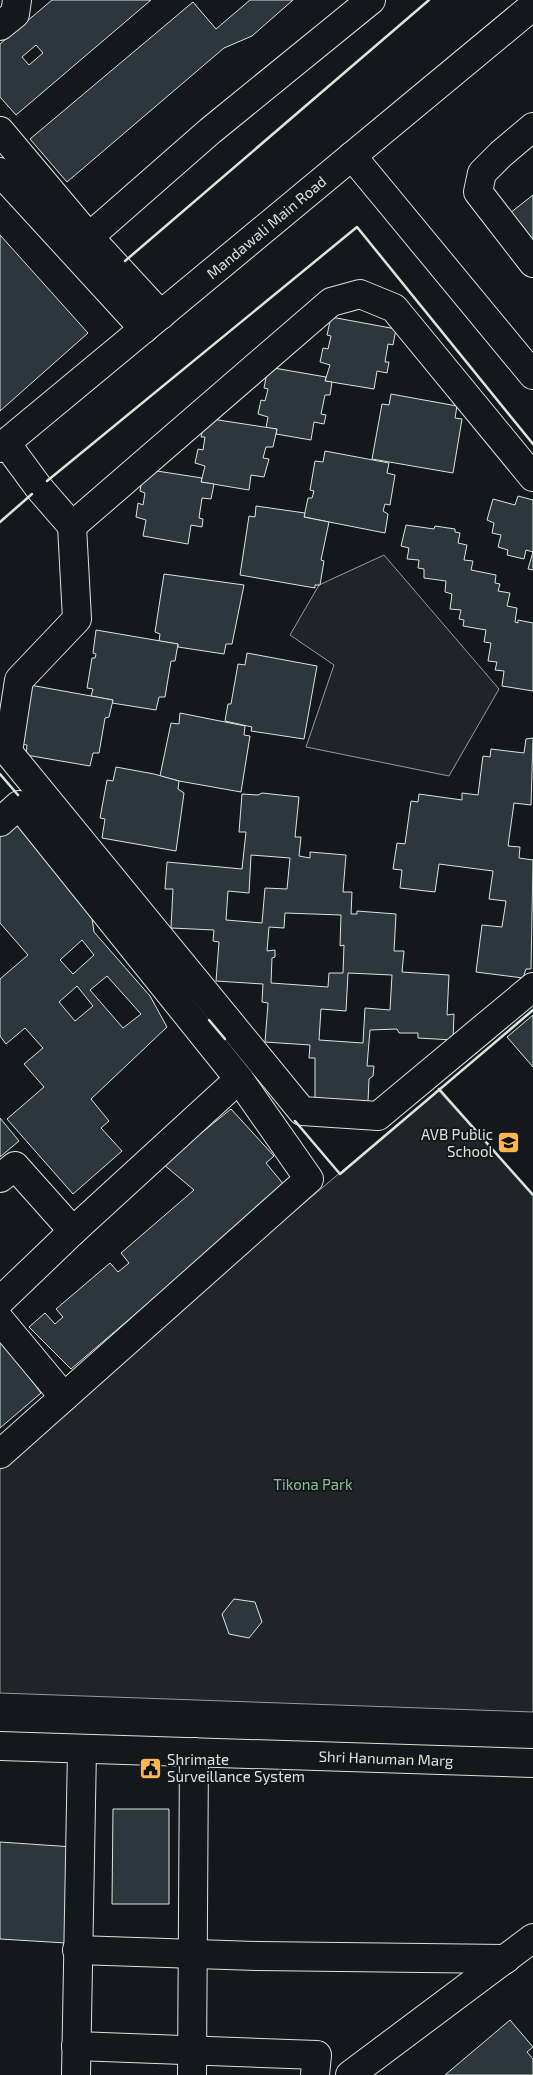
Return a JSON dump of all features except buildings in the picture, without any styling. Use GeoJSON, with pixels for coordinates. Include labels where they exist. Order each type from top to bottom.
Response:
{"type":"FeatureCollection","features":[{"type":"Feature","properties":{"kind":"street"},"geometry":{"type":"LineString","coordinates":[[0,26],[15,14],[17,0]]}},
{"type":"Feature","properties":{"kind":"street"},"geometry":{"type":"LineString","coordinates":[[88,237],[210,131],[372,0]]}},
{"type":"Feature","properties":{"kind":"street","name":"Mandawali Main Road"},"geometry":{"type":"LineString","coordinates":[[3,446],[533,6]]}},
{"type":"Feature","properties":{"kind":"street"},"geometry":{"type":"LineString","coordinates":[[533,127],[482,173],[478,192],[533,263]]}},
{"type":"Feature","properties":{"kind":"street"},"geometry":{"type":"LineString","coordinates":[[0,131],[88,237],[152,322]]}},
{"type":"Feature","properties":{"kind":"street"},"geometry":{"type":"LineString","coordinates":[[352,156],[533,375]]}},
{"type":"Feature","properties":{"kind":"street"},"geometry":{"type":"LineString","coordinates":[[0,173],[152,322]]}},
{"type":"Feature","properties":{"kind":"street"},"geometry":{"type":"LineString","coordinates":[[72,526],[331,302],[360,294],[394,308],[533,477]]}},
{"type":"Feature","properties":{"kind":"street"},"geometry":{"type":"LineString","coordinates":[[3,446],[72,526],[77,619],[19,680],[8,752],[302,1111],[378,1116],[533,987]]}},
{"type":"Feature","properties":{"kind":"street"},"geometry":{"type":"LineString","coordinates":[[0,822],[19,805],[239,1079],[309,1179],[0,1454]]}},
{"type":"Feature","properties":{"kind":"street"},"geometry":{"type":"LineString","coordinates":[[0,1301],[73,1231],[239,1079]]}},
{"type":"Feature","properties":{"kind":"street"},"geometry":{"type":"LineString","coordinates":[[0,1178],[15,1166],[73,1231]]}},
{"type":"Feature","properties":{"kind":"street"},"geometry":{"type":"LineString","coordinates":[[0,1320],[64,1397]]}},
{"type":"Feature","properties":{"kind":"street","name":"Shri Hanuman Marg"},"geometry":{"type":"LineString","coordinates":[[0,1746],[533,1762]]}},
{"type":"Feature","properties":{"kind":"street"},"geometry":{"type":"LineString","coordinates":[[76,2075],[82,1749]]}},
{"type":"Feature","properties":{"kind":"street"},"geometry":{"type":"LineString","coordinates":[[192,2063],[194,1752]]}},
{"type":"Feature","properties":{"kind":"street"},"geometry":{"type":"LineString","coordinates":[[350,2075],[533,1938]]}},
{"type":"Feature","properties":{"kind":"street"},"geometry":{"type":"LineString","coordinates":[[77,1950],[193,1954],[506,1958]]}},
{"type":"Feature","properties":{"kind":"street"},"geometry":{"type":"LineString","coordinates":[[76,2046],[192,2063],[317,2055],[315,2075]]}},
{"type":"Feature","properties":{"kind":"green space"},"geometry":{"type":"Polygon","coordinates":[[[384,555],[499,689],[449,776],[306,747],[334,665],[290,635],[319,585],[384,555]]]}},
{"type":"Feature","properties":{"kind":"green space","name":"Tikona Park"},"geometry":{"type":"Polygon","coordinates":[[[438,1090],[533,1195],[533,1712],[0,1693],[0,1460],[438,1090]]]}},
{"type":"Feature","properties":{"kind":"wall"},"geometry":{"type":"LineString","coordinates":[[125,261],[429,0]]}},
{"type":"Feature","properties":{"kind":"wall"},"geometry":{"type":"LineString","coordinates":[[47,481],[357,227],[533,444]]}},
{"type":"Feature","properties":{"kind":"wall"},"geometry":{"type":"LineString","coordinates":[[0,522],[32,494]]}},
{"type":"Feature","properties":{"kind":"wall"},"geometry":{"type":"LineString","coordinates":[[0,774],[18,795]]}},
{"type":"Feature","properties":{"kind":"wall"},"geometry":{"type":"LineString","coordinates":[[295,1121],[340,1174],[533,1010]]}},
{"type":"Feature","properties":{"kind":"wall"},"geometry":{"type":"LineString","coordinates":[[209,1020],[225,1039]]}},
{"type":"Feature","properties":{"kind":"wall"},"geometry":{"type":"LineString","coordinates":[[439,1089],[533,1195]]}},
{"type":"Feature","properties":{"kind":"place","name":"AVB Public School"},"geometry":{"type":"Point","coordinates":[509,1143]}},
{"type":"Feature","properties":{"kind":"place","name":"Shrimate Surveillance System"},"geometry":{"type":"Point","coordinates":[151,1768]}}]}
